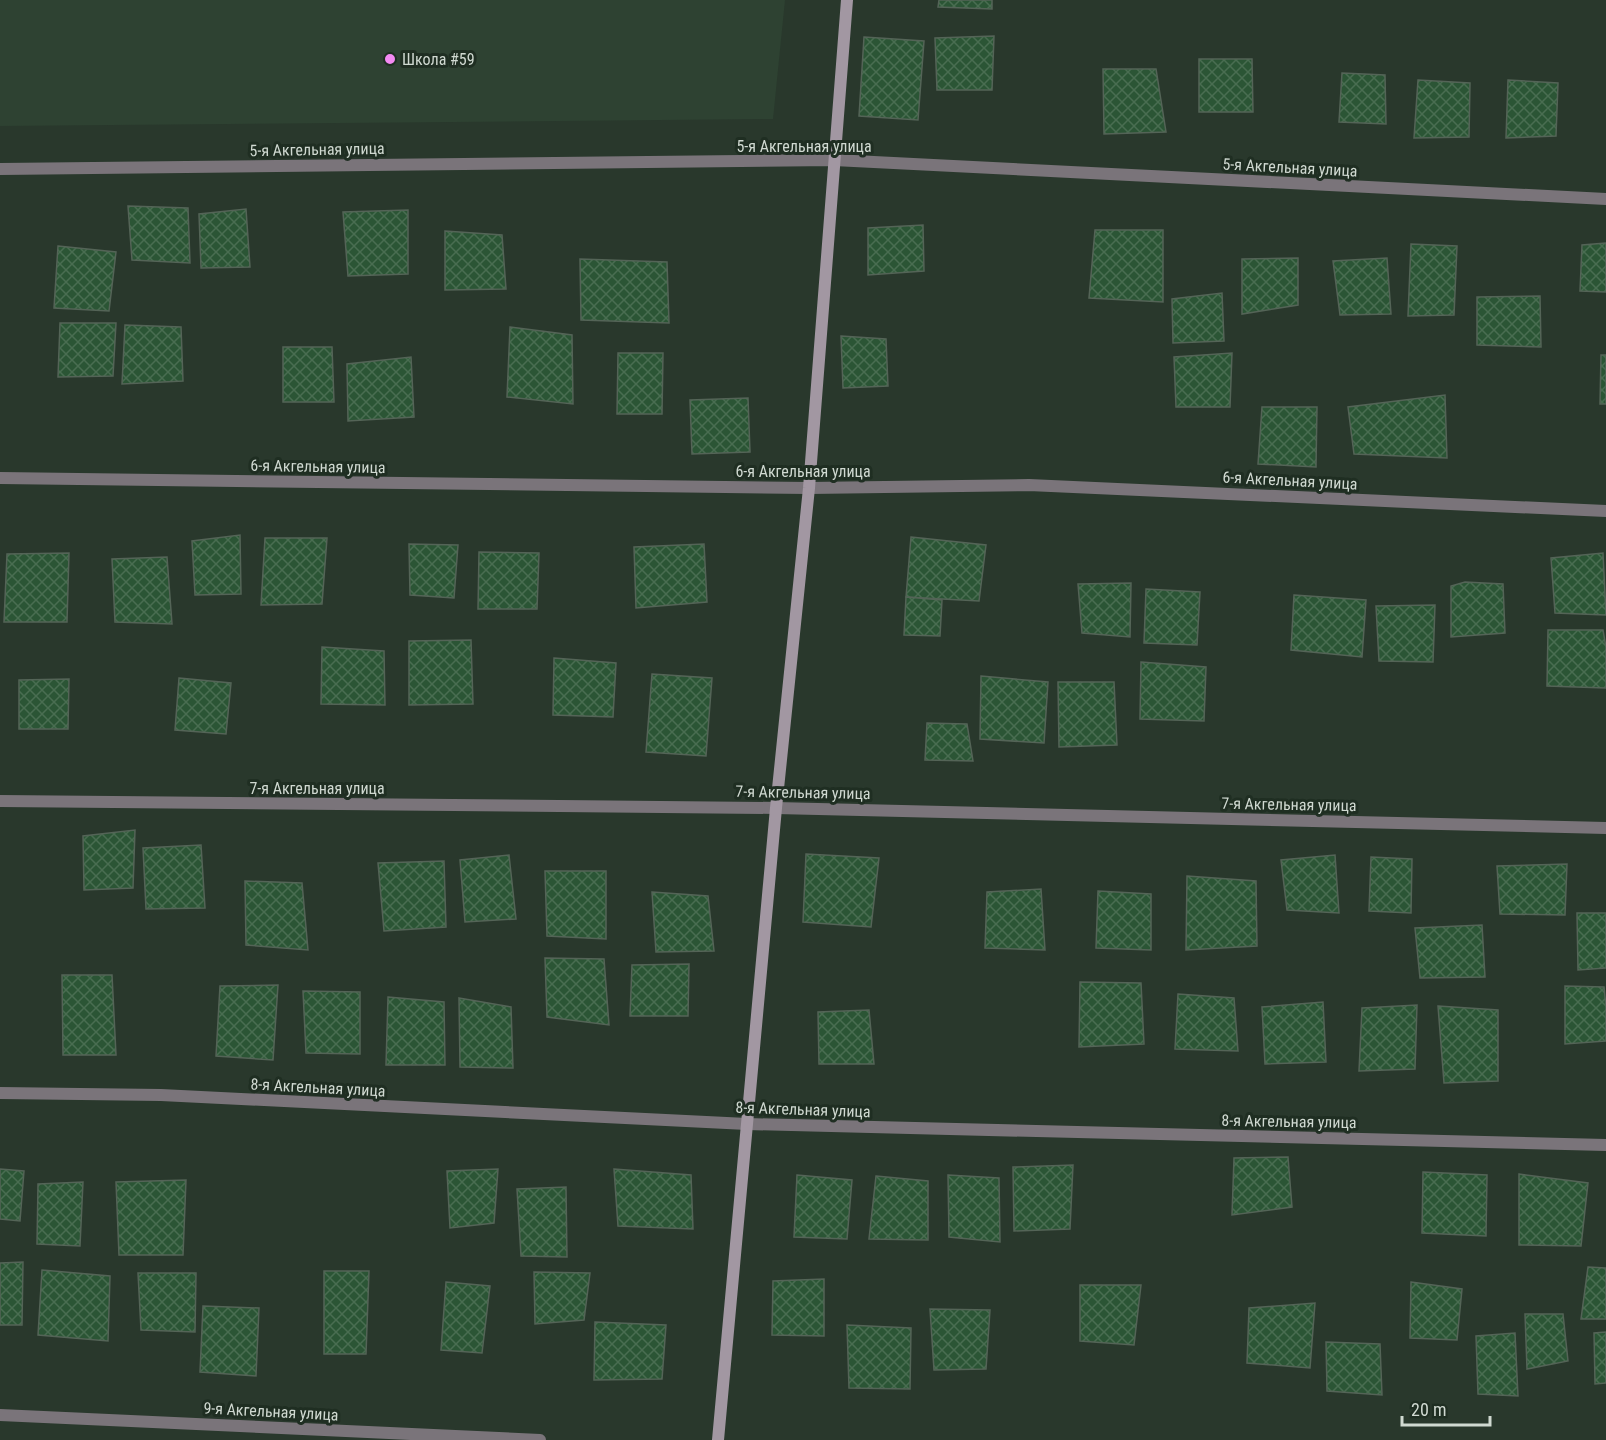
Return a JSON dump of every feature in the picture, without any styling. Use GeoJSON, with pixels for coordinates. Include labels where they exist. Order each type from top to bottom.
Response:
{"type":"FeatureCollection","features":[{"type":"Feature","properties":{"kind":"street"},"geometry":{"type":"LineString","coordinates":[[718,1440],[776,808],[809,488],[847,0]]}},
{"type":"Feature","properties":{"kind":"street","name":"5-я Акгельная улица"},"geometry":{"type":"LineString","coordinates":[[0,169],[834,160],[1606,199]]}},
{"type":"Feature","properties":{"kind":"street","name":"6-я Акгельная улица"},"geometry":{"type":"LineString","coordinates":[[0,478],[809,488],[1029,485],[1606,511]]}},
{"type":"Feature","properties":{"kind":"street","name":"7-я Акгельная улица"},"geometry":{"type":"LineString","coordinates":[[0,801],[776,808],[1606,828]]}},
{"type":"Feature","properties":{"kind":"street","name":"8-я Акгельная улица"},"geometry":{"type":"LineString","coordinates":[[0,1093],[161,1095],[747,1124],[1606,1145]]}},
{"type":"Feature","properties":{"kind":"street","name":"9-я Акгельная улица"},"geometry":{"type":"LineString","coordinates":[[0,1415],[540,1440]]}},
{"type":"Feature","properties":{"kind":"shaded area","name":"Школа #59"},"geometry":{"type":"Polygon","coordinates":[[[0,0],[785,0],[773,119],[0,126],[0,0]]]}},
{"type":"Feature","properties":{"kind":"building"},"geometry":{"type":"Polygon","coordinates":[[[939,0],[992,0],[992,9],[938,7],[939,0]]]}},
{"type":"Feature","properties":{"kind":"building"},"geometry":{"type":"Polygon","coordinates":[[[994,36],[992,90],[937,90],[935,38],[994,36]]]}},
{"type":"Feature","properties":{"kind":"building"},"geometry":{"type":"Polygon","coordinates":[[[864,37],[924,41],[918,120],[859,116],[864,37]]]}},
{"type":"Feature","properties":{"kind":"building"},"geometry":{"type":"Polygon","coordinates":[[[1199,59],[1252,59],[1253,112],[1199,112],[1199,59]]]}},
{"type":"Feature","properties":{"kind":"building"},"geometry":{"type":"Polygon","coordinates":[[[1103,69],[1156,69],[1166,132],[1104,134],[1103,69]]]}},
{"type":"Feature","properties":{"kind":"building"},"geometry":{"type":"Polygon","coordinates":[[[1342,73],[1385,75],[1386,124],[1339,122],[1342,73]]]}},
{"type":"Feature","properties":{"kind":"building"},"geometry":{"type":"Polygon","coordinates":[[[1418,80],[1470,83],[1469,137],[1414,138],[1418,80]]]}},
{"type":"Feature","properties":{"kind":"building"},"geometry":{"type":"Polygon","coordinates":[[[1508,80],[1558,83],[1556,136],[1506,138],[1508,80]]]}},
{"type":"Feature","properties":{"kind":"building"},"geometry":{"type":"Polygon","coordinates":[[[128,206],[188,208],[190,263],[132,260],[128,206]]]}},
{"type":"Feature","properties":{"kind":"building"},"geometry":{"type":"Polygon","coordinates":[[[246,209],[250,267],[201,268],[199,214],[246,209]]]}},
{"type":"Feature","properties":{"kind":"building"},"geometry":{"type":"Polygon","coordinates":[[[408,210],[408,274],[348,276],[343,212],[408,210]]]}},
{"type":"Feature","properties":{"kind":"building"},"geometry":{"type":"Polygon","coordinates":[[[923,225],[924,271],[868,275],[868,228],[923,225]]]}},
{"type":"Feature","properties":{"kind":"building"},"geometry":{"type":"Polygon","coordinates":[[[1095,230],[1163,230],[1163,302],[1089,298],[1095,230]]]}},
{"type":"Feature","properties":{"kind":"building"},"geometry":{"type":"Polygon","coordinates":[[[445,231],[502,235],[506,289],[445,290],[445,231]]]}},
{"type":"Feature","properties":{"kind":"building"},"geometry":{"type":"Polygon","coordinates":[[[1606,243],[1606,292],[1580,291],[1582,245],[1606,243]]]}},
{"type":"Feature","properties":{"kind":"building"},"geometry":{"type":"Polygon","coordinates":[[[1411,244],[1457,246],[1454,315],[1408,316],[1411,244]]]}},
{"type":"Feature","properties":{"kind":"building"},"geometry":{"type":"Polygon","coordinates":[[[58,246],[116,252],[109,311],[54,308],[58,246]]]}},
{"type":"Feature","properties":{"kind":"building"},"geometry":{"type":"Polygon","coordinates":[[[1298,258],[1298,305],[1242,314],[1242,259],[1298,258]]]}},
{"type":"Feature","properties":{"kind":"building"},"geometry":{"type":"Polygon","coordinates":[[[1387,258],[1391,314],[1340,315],[1333,261],[1387,258]]]}},
{"type":"Feature","properties":{"kind":"building"},"geometry":{"type":"Polygon","coordinates":[[[580,259],[667,262],[669,323],[581,320],[580,259]]]}},
{"type":"Feature","properties":{"kind":"building"},"geometry":{"type":"Polygon","coordinates":[[[1222,293],[1224,341],[1173,343],[1172,299],[1222,293]]]}},
{"type":"Feature","properties":{"kind":"building"},"geometry":{"type":"Polygon","coordinates":[[[1540,296],[1541,347],[1477,345],[1477,297],[1540,296]]]}},
{"type":"Feature","properties":{"kind":"building"},"geometry":{"type":"Polygon","coordinates":[[[60,323],[116,323],[113,376],[58,377],[60,323]]]}},
{"type":"Feature","properties":{"kind":"building"},"geometry":{"type":"Polygon","coordinates":[[[125,325],[181,327],[183,381],[122,384],[125,325]]]}},
{"type":"Feature","properties":{"kind":"building"},"geometry":{"type":"Polygon","coordinates":[[[510,327],[572,335],[573,404],[507,397],[510,327]]]}},
{"type":"Feature","properties":{"kind":"building"},"geometry":{"type":"Polygon","coordinates":[[[841,336],[886,339],[888,386],[843,388],[841,336]]]}},
{"type":"Feature","properties":{"kind":"building"},"geometry":{"type":"Polygon","coordinates":[[[283,347],[332,347],[334,402],[283,402],[283,347]]]}},
{"type":"Feature","properties":{"kind":"building"},"geometry":{"type":"Polygon","coordinates":[[[618,353],[663,353],[662,414],[617,414],[618,353]]]}},
{"type":"Feature","properties":{"kind":"building"},"geometry":{"type":"Polygon","coordinates":[[[1232,353],[1230,407],[1176,407],[1174,357],[1232,353]]]}},
{"type":"Feature","properties":{"kind":"building"},"geometry":{"type":"Polygon","coordinates":[[[1601,355],[1606,355],[1606,404],[1600,404],[1601,355]]]}},
{"type":"Feature","properties":{"kind":"building"},"geometry":{"type":"Polygon","coordinates":[[[411,357],[414,417],[348,421],[347,364],[411,357]]]}},
{"type":"Feature","properties":{"kind":"building"},"geometry":{"type":"Polygon","coordinates":[[[1445,395],[1447,458],[1354,454],[1348,407],[1445,395]]]}},
{"type":"Feature","properties":{"kind":"building"},"geometry":{"type":"Polygon","coordinates":[[[748,398],[750,452],[692,454],[690,400],[748,398]]]}},
{"type":"Feature","properties":{"kind":"building"},"geometry":{"type":"Polygon","coordinates":[[[1262,407],[1317,407],[1316,467],[1258,464],[1262,407]]]}},
{"type":"Feature","properties":{"kind":"building"},"geometry":{"type":"Polygon","coordinates":[[[240,535],[241,594],[195,595],[192,541],[240,535]]]}},
{"type":"Feature","properties":{"kind":"building"},"geometry":{"type":"Polygon","coordinates":[[[911,537],[986,545],[979,601],[906,597],[911,537]]]}},
{"type":"Feature","properties":{"kind":"building"},"geometry":{"type":"Polygon","coordinates":[[[265,538],[327,538],[322,604],[261,605],[265,538]]]}},
{"type":"Feature","properties":{"kind":"building"},"geometry":{"type":"Polygon","coordinates":[[[409,544],[458,545],[454,598],[410,595],[409,544]]]}},
{"type":"Feature","properties":{"kind":"building"},"geometry":{"type":"Polygon","coordinates":[[[704,544],[707,602],[636,608],[634,547],[704,544]]]}},
{"type":"Feature","properties":{"kind":"building"},"geometry":{"type":"Polygon","coordinates":[[[479,552],[539,553],[537,609],[478,609],[479,552]]]}},
{"type":"Feature","properties":{"kind":"building"},"geometry":{"type":"Polygon","coordinates":[[[69,553],[67,622],[4,622],[7,554],[69,553]]]}},
{"type":"Feature","properties":{"kind":"building"},"geometry":{"type":"Polygon","coordinates":[[[1603,553],[1606,615],[1555,613],[1551,558],[1603,553]]]}},
{"type":"Feature","properties":{"kind":"building"},"geometry":{"type":"Polygon","coordinates":[[[167,557],[172,624],[115,622],[112,559],[167,557]]]}},
{"type":"Feature","properties":{"kind":"building"},"geometry":{"type":"Polygon","coordinates":[[[1465,582],[1503,584],[1505,633],[1451,637],[1451,586],[1465,582]]]}},
{"type":"Feature","properties":{"kind":"building"},"geometry":{"type":"Polygon","coordinates":[[[1131,583],[1130,637],[1082,633],[1078,584],[1131,583]]]}},
{"type":"Feature","properties":{"kind":"building"},"geometry":{"type":"Polygon","coordinates":[[[1146,589],[1200,592],[1197,645],[1144,643],[1146,589]]]}},
{"type":"Feature","properties":{"kind":"building"},"geometry":{"type":"Polygon","coordinates":[[[1294,595],[1366,600],[1362,657],[1291,650],[1294,595]]]}},
{"type":"Feature","properties":{"kind":"building"},"geometry":{"type":"Polygon","coordinates":[[[906,597],[942,600],[940,636],[904,635],[906,597]]]}},
{"type":"Feature","properties":{"kind":"building"},"geometry":{"type":"Polygon","coordinates":[[[1435,605],[1433,662],[1379,661],[1376,606],[1435,605]]]}},
{"type":"Feature","properties":{"kind":"building"},"geometry":{"type":"Polygon","coordinates":[[[1548,630],[1603,630],[1606,647],[1606,688],[1547,686],[1548,630]]]}},
{"type":"Feature","properties":{"kind":"building"},"geometry":{"type":"Polygon","coordinates":[[[471,640],[473,704],[409,705],[409,641],[471,640]]]}},
{"type":"Feature","properties":{"kind":"building"},"geometry":{"type":"Polygon","coordinates":[[[322,647],[384,651],[385,705],[321,704],[322,647]]]}},
{"type":"Feature","properties":{"kind":"building"},"geometry":{"type":"Polygon","coordinates":[[[554,658],[616,663],[613,717],[553,715],[554,658]]]}},
{"type":"Feature","properties":{"kind":"building"},"geometry":{"type":"Polygon","coordinates":[[[1141,662],[1206,667],[1204,721],[1140,719],[1141,662]]]}},
{"type":"Feature","properties":{"kind":"building"},"geometry":{"type":"Polygon","coordinates":[[[652,674],[712,678],[706,756],[646,752],[652,674]]]}},
{"type":"Feature","properties":{"kind":"building"},"geometry":{"type":"Polygon","coordinates":[[[981,676],[1048,682],[1044,743],[980,739],[981,676]]]}},
{"type":"Feature","properties":{"kind":"building"},"geometry":{"type":"Polygon","coordinates":[[[179,678],[231,683],[226,734],[175,730],[179,678]]]}},
{"type":"Feature","properties":{"kind":"building"},"geometry":{"type":"Polygon","coordinates":[[[69,679],[68,729],[19,729],[19,680],[69,679]]]}},
{"type":"Feature","properties":{"kind":"building"},"geometry":{"type":"Polygon","coordinates":[[[1058,682],[1114,682],[1117,745],[1059,747],[1058,682]]]}},
{"type":"Feature","properties":{"kind":"building"},"geometry":{"type":"Polygon","coordinates":[[[927,723],[967,724],[973,761],[925,760],[927,723]]]}},
{"type":"Feature","properties":{"kind":"building"},"geometry":{"type":"Polygon","coordinates":[[[135,830],[133,888],[84,890],[83,836],[135,830]]]}},
{"type":"Feature","properties":{"kind":"building"},"geometry":{"type":"Polygon","coordinates":[[[201,845],[205,908],[146,909],[143,848],[201,845]]]}},
{"type":"Feature","properties":{"kind":"building"},"geometry":{"type":"Polygon","coordinates":[[[806,854],[879,858],[871,927],[803,922],[806,854]]]}},
{"type":"Feature","properties":{"kind":"building"},"geometry":{"type":"Polygon","coordinates":[[[509,855],[516,919],[465,922],[460,860],[509,855]]]}},
{"type":"Feature","properties":{"kind":"building"},"geometry":{"type":"Polygon","coordinates":[[[1335,855],[1339,913],[1287,910],[1281,860],[1335,855]]]}},
{"type":"Feature","properties":{"kind":"building"},"geometry":{"type":"Polygon","coordinates":[[[1371,857],[1412,859],[1411,913],[1369,911],[1371,857]]]}},
{"type":"Feature","properties":{"kind":"building"},"geometry":{"type":"Polygon","coordinates":[[[444,861],[446,927],[384,931],[378,863],[444,861]]]}},
{"type":"Feature","properties":{"kind":"building"},"geometry":{"type":"Polygon","coordinates":[[[1567,864],[1565,915],[1500,914],[1497,866],[1567,864]]]}},
{"type":"Feature","properties":{"kind":"building"},"geometry":{"type":"Polygon","coordinates":[[[545,871],[606,871],[606,939],[547,936],[545,871]]]}},
{"type":"Feature","properties":{"kind":"building"},"geometry":{"type":"Polygon","coordinates":[[[1187,876],[1256,881],[1257,946],[1186,950],[1187,876]]]}},
{"type":"Feature","properties":{"kind":"building"},"geometry":{"type":"Polygon","coordinates":[[[245,881],[302,883],[308,950],[246,945],[245,881]]]}},
{"type":"Feature","properties":{"kind":"building"},"geometry":{"type":"Polygon","coordinates":[[[1041,889],[1045,950],[985,948],[987,892],[1041,889]]]}},
{"type":"Feature","properties":{"kind":"building"},"geometry":{"type":"Polygon","coordinates":[[[1098,891],[1151,894],[1151,950],[1096,948],[1098,891]]]}},
{"type":"Feature","properties":{"kind":"building"},"geometry":{"type":"Polygon","coordinates":[[[652,892],[708,896],[714,951],[656,952],[652,892]]]}},
{"type":"Feature","properties":{"kind":"building"},"geometry":{"type":"Polygon","coordinates":[[[1577,913],[1606,913],[1606,968],[1578,970],[1577,913]]]}},
{"type":"Feature","properties":{"kind":"building"},"geometry":{"type":"Polygon","coordinates":[[[1482,925],[1485,977],[1420,978],[1415,928],[1482,925]]]}},
{"type":"Feature","properties":{"kind":"building"},"geometry":{"type":"Polygon","coordinates":[[[545,958],[604,959],[609,1025],[547,1017],[545,958]]]}},
{"type":"Feature","properties":{"kind":"building"},"geometry":{"type":"Polygon","coordinates":[[[689,964],[688,1016],[630,1016],[632,965],[689,964]]]}},
{"type":"Feature","properties":{"kind":"building"},"geometry":{"type":"Polygon","coordinates":[[[62,975],[112,975],[116,1055],[63,1055],[62,975]]]}},
{"type":"Feature","properties":{"kind":"building"},"geometry":{"type":"Polygon","coordinates":[[[1080,982],[1141,983],[1144,1044],[1079,1047],[1080,982]]]}},
{"type":"Feature","properties":{"kind":"building"},"geometry":{"type":"Polygon","coordinates":[[[278,985],[273,1060],[216,1056],[220,986],[278,985]]]}},
{"type":"Feature","properties":{"kind":"building"},"geometry":{"type":"Polygon","coordinates":[[[1565,986],[1604,987],[1606,1041],[1565,1044],[1565,986]]]}},
{"type":"Feature","properties":{"kind":"building"},"geometry":{"type":"Polygon","coordinates":[[[303,991],[360,992],[360,1054],[306,1053],[303,991]]]}},
{"type":"Feature","properties":{"kind":"building"},"geometry":{"type":"Polygon","coordinates":[[[1178,994],[1234,998],[1238,1051],[1175,1049],[1178,994]]]}},
{"type":"Feature","properties":{"kind":"building"},"geometry":{"type":"Polygon","coordinates":[[[388,997],[444,1002],[445,1065],[386,1065],[388,997]]]}},
{"type":"Feature","properties":{"kind":"building"},"geometry":{"type":"Polygon","coordinates":[[[459,998],[511,1007],[513,1068],[460,1067],[459,998]]]}},
{"type":"Feature","properties":{"kind":"building"},"geometry":{"type":"Polygon","coordinates":[[[1323,1002],[1326,1062],[1265,1064],[1262,1007],[1323,1002]]]}},
{"type":"Feature","properties":{"kind":"building"},"geometry":{"type":"Polygon","coordinates":[[[1417,1005],[1415,1069],[1359,1071],[1362,1008],[1417,1005]]]}},
{"type":"Feature","properties":{"kind":"building"},"geometry":{"type":"Polygon","coordinates":[[[1438,1006],[1498,1010],[1498,1081],[1444,1083],[1438,1006]]]}},
{"type":"Feature","properties":{"kind":"building"},"geometry":{"type":"Polygon","coordinates":[[[869,1010],[874,1064],[819,1064],[818,1012],[869,1010]]]}},
{"type":"Feature","properties":{"kind":"building"},"geometry":{"type":"Polygon","coordinates":[[[1288,1157],[1292,1207],[1232,1215],[1234,1158],[1288,1157]]]}},
{"type":"Feature","properties":{"kind":"building"},"geometry":{"type":"Polygon","coordinates":[[[1073,1165],[1070,1229],[1014,1231],[1013,1167],[1073,1165]]]}},
{"type":"Feature","properties":{"kind":"building"},"geometry":{"type":"Polygon","coordinates":[[[0,1169],[24,1171],[20,1221],[0,1219],[0,1169]]]}},
{"type":"Feature","properties":{"kind":"building"},"geometry":{"type":"Polygon","coordinates":[[[498,1169],[494,1223],[450,1228],[447,1171],[498,1169]]]}},
{"type":"Feature","properties":{"kind":"building"},"geometry":{"type":"Polygon","coordinates":[[[614,1169],[691,1175],[693,1229],[618,1226],[614,1169]]]}},
{"type":"Feature","properties":{"kind":"building"},"geometry":{"type":"Polygon","coordinates":[[[1423,1172],[1487,1175],[1486,1236],[1422,1233],[1423,1172]]]}},
{"type":"Feature","properties":{"kind":"building"},"geometry":{"type":"Polygon","coordinates":[[[1519,1174],[1588,1183],[1581,1246],[1519,1245],[1519,1174]]]}},
{"type":"Feature","properties":{"kind":"building"},"geometry":{"type":"Polygon","coordinates":[[[797,1175],[852,1180],[847,1239],[794,1237],[797,1175]]]}},
{"type":"Feature","properties":{"kind":"building"},"geometry":{"type":"Polygon","coordinates":[[[948,1175],[999,1178],[1000,1242],[949,1237],[948,1175]]]}},
{"type":"Feature","properties":{"kind":"building"},"geometry":{"type":"Polygon","coordinates":[[[876,1176],[928,1181],[928,1240],[869,1239],[876,1176]]]}},
{"type":"Feature","properties":{"kind":"building"},"geometry":{"type":"Polygon","coordinates":[[[186,1180],[183,1255],[119,1255],[116,1182],[186,1180]]]}},
{"type":"Feature","properties":{"kind":"building"},"geometry":{"type":"Polygon","coordinates":[[[83,1182],[80,1246],[37,1244],[38,1184],[83,1182]]]}},
{"type":"Feature","properties":{"kind":"building"},"geometry":{"type":"Polygon","coordinates":[[[566,1187],[567,1257],[521,1256],[517,1189],[566,1187]]]}},
{"type":"Feature","properties":{"kind":"building"},"geometry":{"type":"Polygon","coordinates":[[[23,1262],[22,1325],[0,1325],[0,1263],[23,1262]]]}},
{"type":"Feature","properties":{"kind":"building"},"geometry":{"type":"Polygon","coordinates":[[[1588,1267],[1606,1268],[1606,1319],[1581,1319],[1588,1267]]]}},
{"type":"Feature","properties":{"kind":"building"},"geometry":{"type":"Polygon","coordinates":[[[42,1270],[110,1276],[108,1341],[38,1335],[42,1270]]]}},
{"type":"Feature","properties":{"kind":"building"},"geometry":{"type":"Polygon","coordinates":[[[324,1271],[369,1271],[366,1354],[324,1354],[324,1271]]]}},
{"type":"Feature","properties":{"kind":"building"},"geometry":{"type":"Polygon","coordinates":[[[534,1272],[590,1273],[584,1320],[535,1324],[534,1272]]]}},
{"type":"Feature","properties":{"kind":"building"},"geometry":{"type":"Polygon","coordinates":[[[138,1273],[196,1273],[195,1332],[141,1330],[138,1273]]]}},
{"type":"Feature","properties":{"kind":"building"},"geometry":{"type":"Polygon","coordinates":[[[824,1279],[824,1336],[772,1335],[773,1281],[824,1279]]]}},
{"type":"Feature","properties":{"kind":"building"},"geometry":{"type":"Polygon","coordinates":[[[446,1282],[490,1286],[482,1353],[441,1350],[446,1282]]]}},
{"type":"Feature","properties":{"kind":"building"},"geometry":{"type":"Polygon","coordinates":[[[1411,1282],[1462,1289],[1457,1340],[1410,1338],[1411,1282]]]}},
{"type":"Feature","properties":{"kind":"building"},"geometry":{"type":"Polygon","coordinates":[[[1080,1285],[1141,1285],[1134,1345],[1080,1341],[1080,1285]]]}},
{"type":"Feature","properties":{"kind":"building"},"geometry":{"type":"Polygon","coordinates":[[[1315,1303],[1310,1368],[1247,1363],[1249,1308],[1315,1303]]]}},
{"type":"Feature","properties":{"kind":"building"},"geometry":{"type":"Polygon","coordinates":[[[203,1306],[259,1308],[256,1376],[200,1372],[203,1306]]]}},
{"type":"Feature","properties":{"kind":"building"},"geometry":{"type":"Polygon","coordinates":[[[930,1309],[990,1310],[986,1369],[934,1370],[930,1309]]]}},
{"type":"Feature","properties":{"kind":"building"},"geometry":{"type":"Polygon","coordinates":[[[1525,1314],[1563,1314],[1568,1361],[1527,1369],[1525,1314]]]}},
{"type":"Feature","properties":{"kind":"building"},"geometry":{"type":"Polygon","coordinates":[[[595,1322],[666,1325],[662,1379],[594,1380],[595,1322]]]}},
{"type":"Feature","properties":{"kind":"building"},"geometry":{"type":"Polygon","coordinates":[[[847,1325],[911,1328],[910,1389],[849,1388],[847,1325]]]}},
{"type":"Feature","properties":{"kind":"building"},"geometry":{"type":"Polygon","coordinates":[[[1606,1332],[1606,1383],[1595,1384],[1594,1333],[1606,1332]]]}},
{"type":"Feature","properties":{"kind":"building"},"geometry":{"type":"Polygon","coordinates":[[[1515,1333],[1518,1396],[1478,1394],[1476,1336],[1515,1333]]]}},
{"type":"Feature","properties":{"kind":"building"},"geometry":{"type":"Polygon","coordinates":[[[1326,1342],[1380,1344],[1382,1395],[1327,1391],[1326,1342]]]}},
{"type":"Feature","properties":{"kind":"place","name":"Школа #59"},"geometry":{"type":"Point","coordinates":[390,59]}}]}
